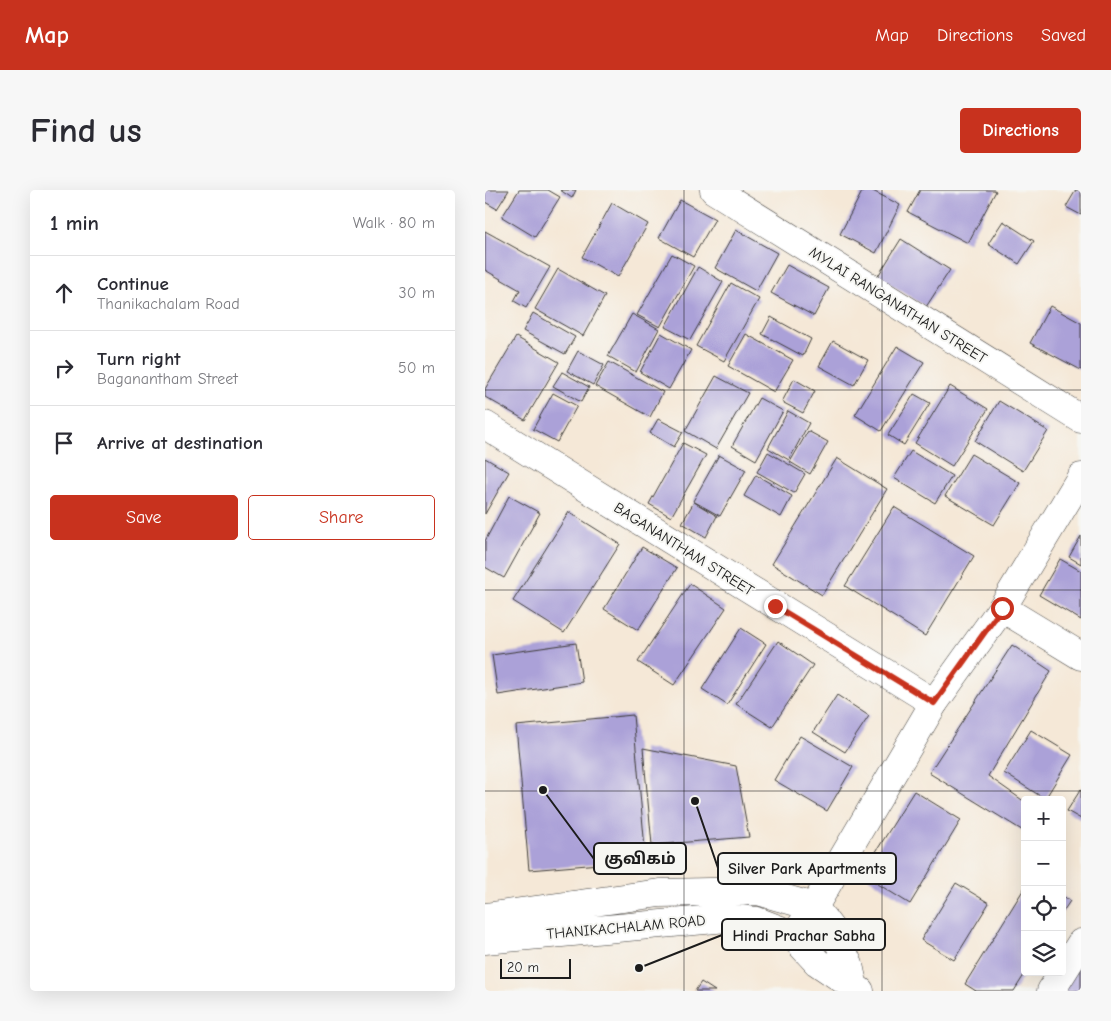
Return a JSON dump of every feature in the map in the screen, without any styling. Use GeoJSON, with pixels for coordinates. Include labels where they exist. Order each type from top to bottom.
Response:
{"type":"FeatureCollection","features":[{"type":"Feature","properties":{"kind":"main road","name":"MYLAI RANGANATHAN STREET"},"geometry":{"type":"LineString","coordinates":[[714,190],[1081,419]]}},
{"type":"Feature","properties":{"kind":"main road","name":"BAGANANTHAM STREET"},"geometry":{"type":"LineString","coordinates":[[485,425],[934,703]]}},
{"type":"Feature","properties":{"kind":"main road"},"geometry":{"type":"LineString","coordinates":[[857,989],[817,962],[793,937],[814,907],[934,703],[1002,608],[1081,478]]}},
{"type":"Feature","properties":{"kind":"main road"},"geometry":{"type":"LineString","coordinates":[[1002,608],[1081,656]]}},
{"type":"Feature","properties":{"kind":"main road"},"geometry":{"type":"LineString","coordinates":[[485,917],[660,894],[758,891],[814,907],[836,936],[857,989]]}},
{"type":"Feature","properties":{"kind":"main road","name":"THANIKACHALAM ROAD"},"geometry":{"type":"LineString","coordinates":[[485,940],[727,918],[757,922],[778,929],[793,937]]}},
{"type":"Feature","properties":{"kind":"main road"},"geometry":{"type":"LineString","coordinates":[[1051,991],[1081,942]]}},
{"type":"Feature","properties":{"kind":"building"},"geometry":{"type":"Polygon","coordinates":[[[485,190],[509,190],[497,209],[485,202],[485,190]]]}},
{"type":"Feature","properties":{"kind":"building"},"geometry":{"type":"Polygon","coordinates":[[[519,190],[548,190],[560,197],[535,237],[502,217],[519,190]]]}},
{"type":"Feature","properties":{"kind":"building"},"geometry":{"type":"Polygon","coordinates":[[[560,190],[576,190],[572,198],[560,190]]]}},
{"type":"Feature","properties":{"kind":"building"},"geometry":{"type":"Polygon","coordinates":[[[863,190],[871,190],[900,205],[876,253],[840,234],[863,190]]]}},
{"type":"Feature","properties":{"kind":"building"},"geometry":{"type":"Polygon","coordinates":[[[920,190],[996,191],[968,243],[908,212],[920,190]]]}},
{"type":"Feature","properties":{"kind":"building"},"geometry":{"type":"Polygon","coordinates":[[[1076,190],[1081,190],[1081,215],[1066,207],[1076,190]]]}},
{"type":"Feature","properties":{"kind":"building"},"geometry":{"type":"Polygon","coordinates":[[[680,200],[715,219],[693,257],[659,238],[680,200]]]}},
{"type":"Feature","properties":{"kind":"building"},"geometry":{"type":"Polygon","coordinates":[[[612,203],[648,224],[618,277],[582,257],[612,203]]]}},
{"type":"Feature","properties":{"kind":"building"},"geometry":{"type":"Polygon","coordinates":[[[1003,221],[1034,241],[1019,264],[988,244],[1003,221]]]}},
{"type":"Feature","properties":{"kind":"building"},"geometry":{"type":"Polygon","coordinates":[[[736,230],[777,253],[756,291],[715,268],[736,230]]]}},
{"type":"Feature","properties":{"kind":"building"},"geometry":{"type":"Polygon","coordinates":[[[485,231],[550,267],[526,308],[514,301],[520,290],[485,270],[485,231]]]}},
{"type":"Feature","properties":{"kind":"building"},"geometry":{"type":"Polygon","coordinates":[[[901,239],[950,270],[926,307],[878,276],[901,239]]]}},
{"type":"Feature","properties":{"kind":"building"},"geometry":{"type":"Polygon","coordinates":[[[672,254],[694,266],[660,327],[637,315],[672,254]]]}},
{"type":"Feature","properties":{"kind":"building"},"geometry":{"type":"Polygon","coordinates":[[[787,265],[829,288],[814,316],[771,293],[787,265]]]}},
{"type":"Feature","properties":{"kind":"building"},"geometry":{"type":"Polygon","coordinates":[[[698,267],[723,282],[690,340],[665,327],[698,267]]]}},
{"type":"Feature","properties":{"kind":"building"},"geometry":{"type":"Polygon","coordinates":[[[558,269],[605,296],[583,336],[535,309],[558,269]]]}},
{"type":"Feature","properties":{"kind":"building"},"geometry":{"type":"Polygon","coordinates":[[[731,283],[759,299],[724,361],[696,346],[731,283]]]}},
{"type":"Feature","properties":{"kind":"building"},"geometry":{"type":"Polygon","coordinates":[[[1050,306],[1081,323],[1081,370],[1030,343],[1050,306]]]}},
{"type":"Feature","properties":{"kind":"building"},"geometry":{"type":"Polygon","coordinates":[[[533,313],[575,337],[565,354],[523,331],[533,313]]]}},
{"type":"Feature","properties":{"kind":"building"},"geometry":{"type":"Polygon","coordinates":[[[632,314],[659,329],[636,372],[608,356],[632,314]]]}},
{"type":"Feature","properties":{"kind":"building"},"geometry":{"type":"Polygon","coordinates":[[[771,317],[811,339],[803,356],[762,334],[771,317]]]}},
{"type":"Feature","properties":{"kind":"building"},"geometry":{"type":"Polygon","coordinates":[[[661,333],[691,350],[669,389],[640,372],[661,333]]]}},
{"type":"Feature","properties":{"kind":"building"},"geometry":{"type":"Polygon","coordinates":[[[746,334],[793,360],[774,392],[728,366],[746,334]]]}},
{"type":"Feature","properties":{"kind":"building"},"geometry":{"type":"Polygon","coordinates":[[[516,337],[559,362],[525,420],[485,397],[485,389],[516,337]]]}},
{"type":"Feature","properties":{"kind":"building"},"geometry":{"type":"Polygon","coordinates":[[[833,341],[868,360],[854,385],[819,366],[833,341]]]}},
{"type":"Feature","properties":{"kind":"building"},"geometry":{"type":"Polygon","coordinates":[[[897,346],[924,362],[881,431],[855,415],[897,346]]]}},
{"type":"Feature","properties":{"kind":"building"},"geometry":{"type":"Polygon","coordinates":[[[578,351],[604,365],[593,385],[567,371],[578,351]]]}},
{"type":"Feature","properties":{"kind":"building"},"geometry":{"type":"Polygon","coordinates":[[[609,362],[663,392],[650,417],[595,386],[609,362]]]}},
{"type":"Feature","properties":{"kind":"building"},"geometry":{"type":"Polygon","coordinates":[[[562,372],[589,387],[581,402],[553,386],[562,372]]]}},
{"type":"Feature","properties":{"kind":"building"},"geometry":{"type":"Polygon","coordinates":[[[716,376],[748,393],[716,449],[685,431],[716,376]]]}},
{"type":"Feature","properties":{"kind":"building"},"geometry":{"type":"Polygon","coordinates":[[[794,379],[815,391],[803,413],[782,402],[794,379]]]}},
{"type":"Feature","properties":{"kind":"building"},"geometry":{"type":"Polygon","coordinates":[[[950,386],[988,409],[952,466],[915,443],[950,386]]]}},
{"type":"Feature","properties":{"kind":"building"},"geometry":{"type":"Polygon","coordinates":[[[553,393],[577,406],[557,442],[533,429],[553,393]]]}},
{"type":"Feature","properties":{"kind":"building"},"geometry":{"type":"Polygon","coordinates":[[[914,394],[930,403],[904,445],[888,435],[914,394]]]}},
{"type":"Feature","properties":{"kind":"building"},"geometry":{"type":"Polygon","coordinates":[[[759,398],[783,411],[756,460],[732,446],[759,398]]]}},
{"type":"Feature","properties":{"kind":"building"},"geometry":{"type":"Polygon","coordinates":[[[999,401],[1048,431],[1023,471],[975,441],[999,401]]]}},
{"type":"Feature","properties":{"kind":"building"},"geometry":{"type":"Polygon","coordinates":[[[788,411],[809,423],[789,460],[768,448],[788,411]]]}},
{"type":"Feature","properties":{"kind":"building"},"geometry":{"type":"Polygon","coordinates":[[[658,419],[683,432],[674,447],[650,433],[658,419]]]}},
{"type":"Feature","properties":{"kind":"building"},"geometry":{"type":"Polygon","coordinates":[[[808,431],[828,442],[810,474],[790,462],[808,431]]]}},
{"type":"Feature","properties":{"kind":"building"},"geometry":{"type":"Polygon","coordinates":[[[683,443],[706,455],[671,517],[649,504],[683,443]]]}},
{"type":"Feature","properties":{"kind":"building"},"geometry":{"type":"Polygon","coordinates":[[[911,451],[952,476],[935,503],[894,478],[911,451]]]}},
{"type":"Feature","properties":{"kind":"building"},"geometry":{"type":"Polygon","coordinates":[[[768,452],[805,474],[794,493],[757,472],[768,452]]]}},
{"type":"Feature","properties":{"kind":"building"},"geometry":{"type":"Polygon","coordinates":[[[971,454],[1020,483],[994,525],[945,496],[971,454]]]}},
{"type":"Feature","properties":{"kind":"building"},"geometry":{"type":"Polygon","coordinates":[[[719,455],[746,470],[720,516],[693,501],[719,455]]]}},
{"type":"Feature","properties":{"kind":"building"},"geometry":{"type":"Polygon","coordinates":[[[485,458],[509,472],[485,514],[485,458]]]}},
{"type":"Feature","properties":{"kind":"building"},"geometry":{"type":"Polygon","coordinates":[[[837,458],[887,489],[822,595],[772,564],[837,458]]]}},
{"type":"Feature","properties":{"kind":"building"},"geometry":{"type":"Polygon","coordinates":[[[756,475],[792,496],[781,517],[744,496],[756,475]]]}},
{"type":"Feature","properties":{"kind":"building"},"geometry":{"type":"Polygon","coordinates":[[[509,496],[540,513],[504,578],[485,567],[485,541],[509,496]]]}},
{"type":"Feature","properties":{"kind":"building"},"geometry":{"type":"Polygon","coordinates":[[[694,502],[717,516],[706,537],[682,523],[694,502]]]}},
{"type":"Feature","properties":{"kind":"building"},"geometry":{"type":"Polygon","coordinates":[[[894,507],[974,556],[925,636],[845,586],[894,507]]]}},
{"type":"Feature","properties":{"kind":"building"},"geometry":{"type":"Polygon","coordinates":[[[569,512],[620,544],[564,633],[513,601],[569,512]]]}},
{"type":"Feature","properties":{"kind":"building"},"geometry":{"type":"Polygon","coordinates":[[[1081,536],[1081,564],[1069,557],[1081,536]]]}},
{"type":"Feature","properties":{"kind":"building"},"geometry":{"type":"Polygon","coordinates":[[[642,547],[677,568],[638,630],[604,609],[642,547]]]}},
{"type":"Feature","properties":{"kind":"building"},"geometry":{"type":"Polygon","coordinates":[[[1060,559],[1081,571],[1081,620],[1039,595],[1060,559]]]}},
{"type":"Feature","properties":{"kind":"building"},"geometry":{"type":"Polygon","coordinates":[[[690,584],[726,608],[674,685],[638,662],[690,584]]]}},
{"type":"Feature","properties":{"kind":"building"},"geometry":{"type":"Polygon","coordinates":[[[741,628],[766,644],[727,705],[702,689],[741,628]]]}},
{"type":"Feature","properties":{"kind":"building"},"geometry":{"type":"Polygon","coordinates":[[[778,641],[813,665],[772,727],[736,704],[778,641]]]}},
{"type":"Feature","properties":{"kind":"building"},"geometry":{"type":"Polygon","coordinates":[[[576,643],[582,682],[498,695],[492,655],[576,643]]]}},
{"type":"Feature","properties":{"kind":"building"},"geometry":{"type":"Polygon","coordinates":[[[1012,645],[1051,671],[988,776],[1021,799],[1021,830],[929,773],[1012,645]]]}},
{"type":"Feature","properties":{"kind":"building"},"geometry":{"type":"Polygon","coordinates":[[[837,695],[869,716],[845,752],[813,732],[837,695]]]}},
{"type":"Feature","properties":{"kind":"building"},"geometry":{"type":"Polygon","coordinates":[[[633,715],[646,860],[529,870],[516,726],[633,715]]]}},
{"type":"Feature","properties":{"kind":"building"},"geometry":{"type":"Polygon","coordinates":[[[1031,730],[1072,755],[1047,796],[1040,796],[1004,773],[1031,730]]]}},
{"type":"Feature","properties":{"kind":"building"},"geometry":{"type":"Polygon","coordinates":[[[800,736],[853,767],[827,811],[774,780],[800,736]]]}},
{"type":"Feature","properties":{"kind":"building"},"geometry":{"type":"Polygon","coordinates":[[[643,748],[736,766],[749,837],[652,845],[643,748]]]}},
{"type":"Feature","properties":{"kind":"building"},"geometry":{"type":"Polygon","coordinates":[[[1081,789],[1081,819],[1067,811],[1081,789]]]}},
{"type":"Feature","properties":{"kind":"building"},"geometry":{"type":"Polygon","coordinates":[[[914,791],[961,820],[910,904],[862,874],[914,791]]]}},
{"type":"Feature","properties":{"kind":"building"},"geometry":{"type":"Polygon","coordinates":[[[956,883],[989,903],[954,960],[921,940],[956,883]]]}},
{"type":"Feature","properties":{"kind":"building"},"geometry":{"type":"Polygon","coordinates":[[[1021,893],[1021,976],[1023,976],[1014,991],[976,991],[965,984],[1021,893]]]}},
{"type":"Feature","properties":{"kind":"building"},"geometry":{"type":"Polygon","coordinates":[[[1066,898],[1070,901],[1066,907],[1066,898]]]}},
{"type":"Feature","properties":{"kind":"building"},"geometry":{"type":"Polygon","coordinates":[[[1081,952],[1081,991],[1057,991],[1081,952]]]}},
{"type":"Feature","properties":{"kind":"building"},"geometry":{"type":"Polygon","coordinates":[[[701,982],[715,991],[695,991],[701,982]]]}},
{"type":"Feature","properties":{"kind":"place","name":"குவிகம்"},"geometry":{"type":"Point","coordinates":[543,790]}},
{"type":"Feature","properties":{"kind":"place","name":"Silver Park Apartments"},"geometry":{"type":"Point","coordinates":[695,801]}},
{"type":"Feature","properties":{"kind":"place","name":"Hindi Prachar Sabha"},"geometry":{"type":"Point","coordinates":[639,968]}},
{"type":"Feature","properties":{"kind":"route"},"geometry":{"type":"LineString","coordinates":[[775,606],[934,703],[1002,608]]}}]}
